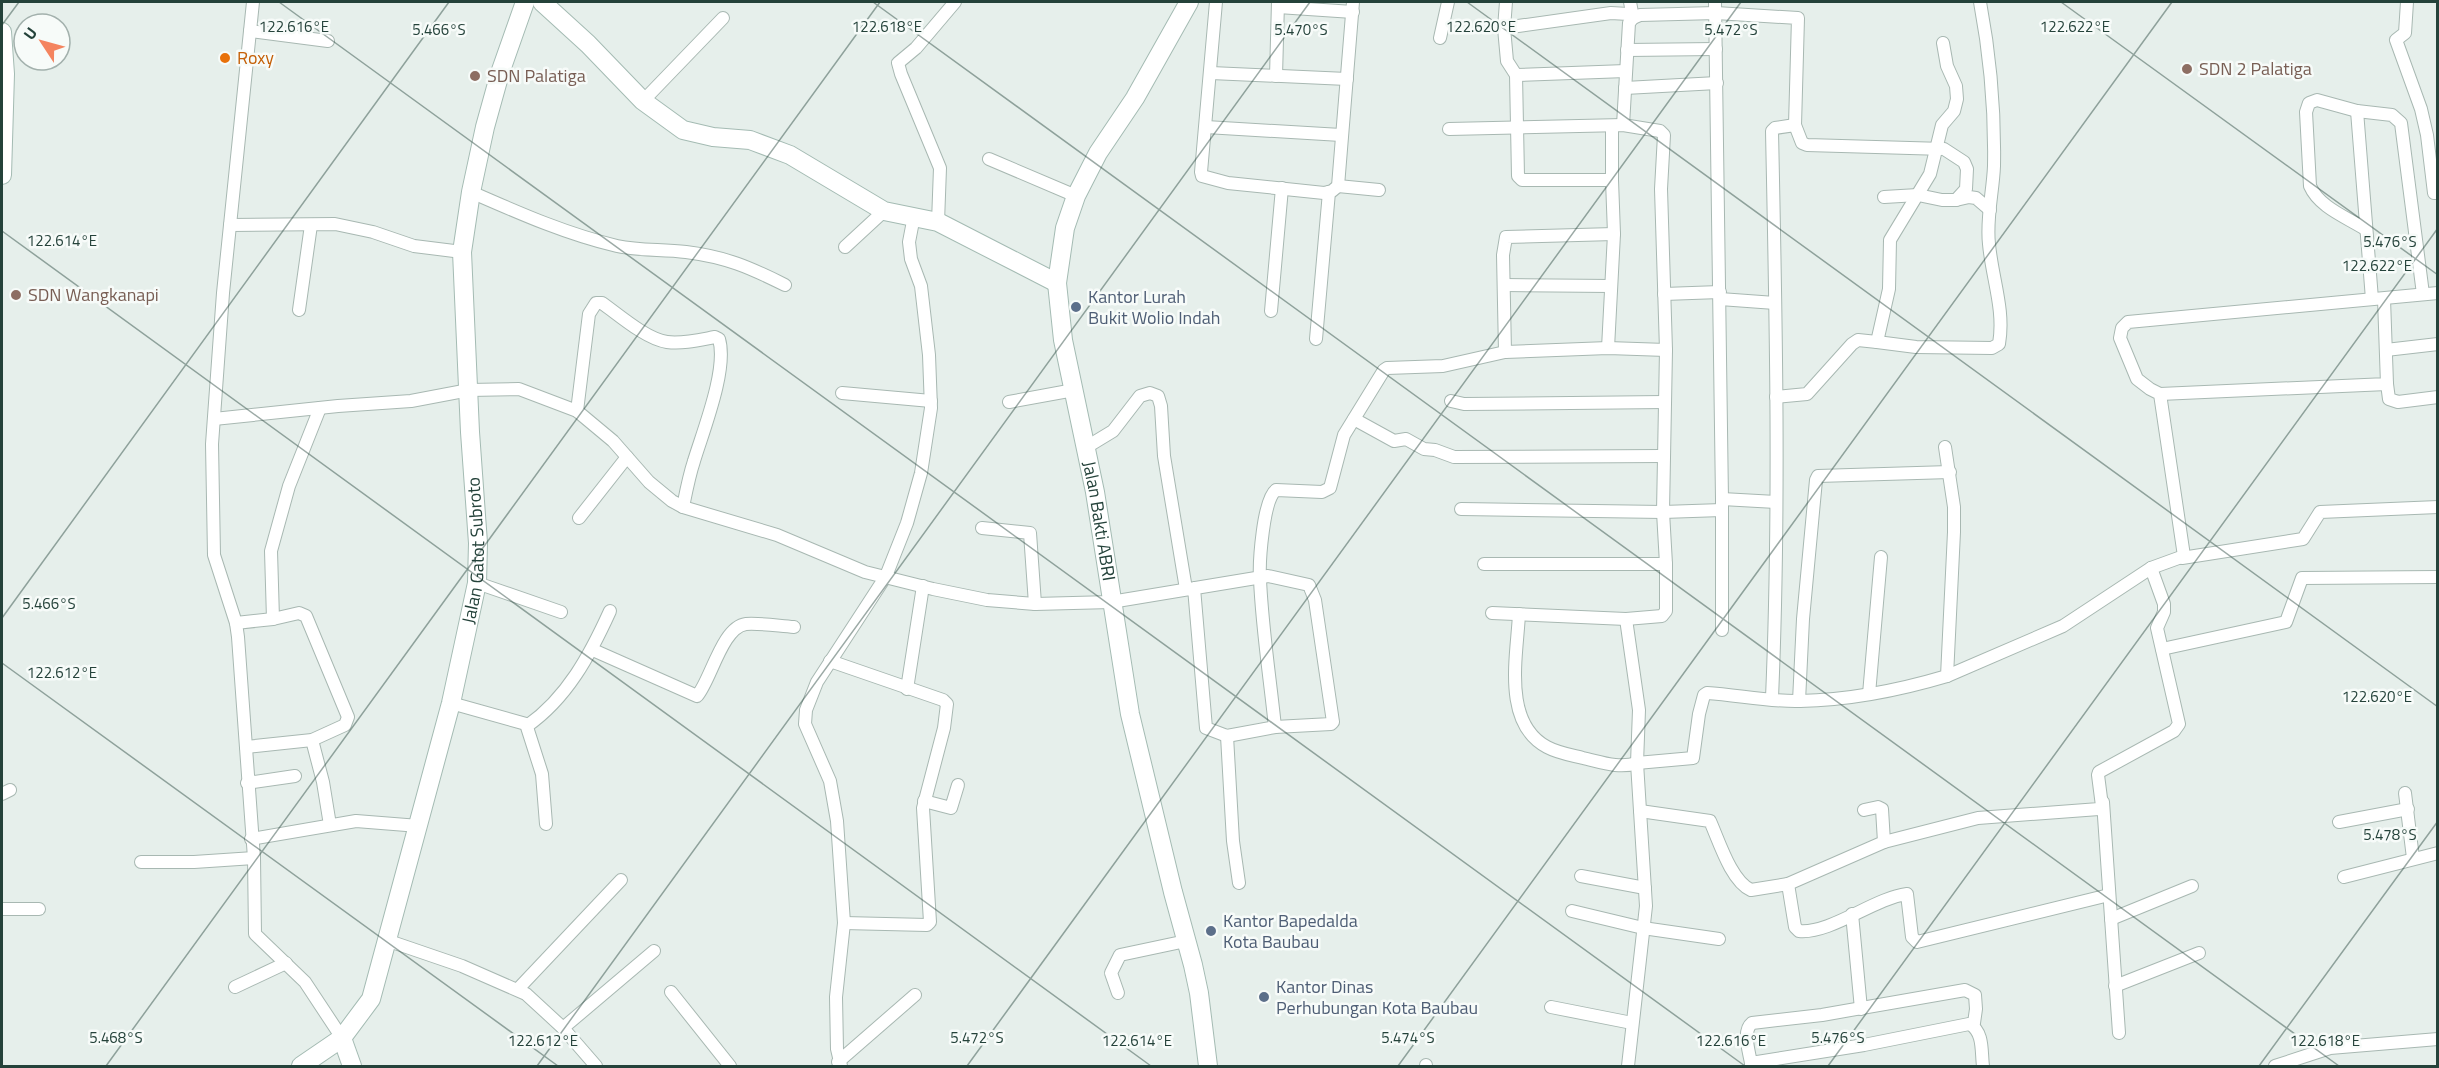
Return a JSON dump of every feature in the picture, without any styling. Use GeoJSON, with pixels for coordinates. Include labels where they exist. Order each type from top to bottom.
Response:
{"type":"FeatureCollection","features":[{"type":"Feature","properties":{"kind":"street"},"geometry":{"type":"LineString","coordinates":[[253,2],[230,225],[214,419],[214,555],[236,624],[254,858],[255,934],[315,995],[342,1038],[352,1066]]}},
{"type":"Feature","properties":{"kind":"street","name":"Jalan Gatot Subroto"},"geometry":{"type":"LineString","coordinates":[[301,1066],[342,1038],[370,1003],[451,703],[477,583],[478,543],[462,252],[471,192],[485,127],[500,72],[525,2]]}},
{"type":"Feature","properties":{"kind":"street"},"geometry":{"type":"LineString","coordinates":[[542,2],[588,44],[643,101],[687,131],[713,137],[750,140],[790,155],[884,211],[938,222],[1057,283]]}},
{"type":"Feature","properties":{"kind":"street"},"geometry":{"type":"LineString","coordinates":[[938,222],[940,168],[898,63],[916,48],[955,2]]}},
{"type":"Feature","properties":{"kind":"street","name":"Jalan Bakti ABRI"},"geometry":{"type":"LineString","coordinates":[[1189,2],[1135,98],[1098,153],[1076,196],[1065,228],[1057,283],[1063,340],[1095,492],[1130,714],[1199,993],[1208,1066]]}},
{"type":"Feature","properties":{"kind":"street"},"geometry":{"type":"LineString","coordinates":[[1216,2],[1202,176],[1228,183],[1282,188],[1379,190]]}},
{"type":"Feature","properties":{"kind":"street"},"geometry":{"type":"LineString","coordinates":[[1440,38],[1448,2]]}},
{"type":"Feature","properties":{"kind":"street"},"geometry":{"type":"LineString","coordinates":[[1506,2],[1504,28],[1507,61],[1516,75],[1518,176],[1520,178],[1612,180]]}},
{"type":"Feature","properties":{"kind":"street"},"geometry":{"type":"LineString","coordinates":[[1630,2],[1633,18]]}},
{"type":"Feature","properties":{"kind":"street"},"geometry":{"type":"LineString","coordinates":[[1776,397],[1807,394],[1858,340],[1916,347],[1992,348],[1999,344],[2000,304],[1989,246],[1994,164],[1990,72],[1980,2]]}},
{"type":"Feature","properties":{"kind":"street"},"geometry":{"type":"LineString","coordinates":[[2407,2],[2405,33],[2396,40],[2398,51],[2421,109],[2427,135],[2434,193],[2438,192]]}},
{"type":"Feature","properties":{"kind":"street"},"geometry":{"type":"LineString","coordinates":[[1276,76],[1278,4],[1353,7],[1341,135],[1316,339]]}},
{"type":"Feature","properties":{"kind":"street"},"geometry":{"type":"LineString","coordinates":[[1715,7],[1722,630]]}},
{"type":"Feature","properties":{"kind":"street"},"geometry":{"type":"LineString","coordinates":[[1608,348],[1614,234],[1612,180],[1617,126],[1625,87],[1629,23],[1640,15],[1715,7],[1798,18],[1795,125],[1805,145],[1944,149],[1964,162],[1967,169],[1966,189],[1956,200]]}},
{"type":"Feature","properties":{"kind":"street"},"geometry":{"type":"LineString","coordinates":[[1504,28],[1611,13],[1628,14],[1633,18]]}},
{"type":"Feature","properties":{"kind":"street"},"geometry":{"type":"LineString","coordinates":[[643,101],[723,18]]}},
{"type":"Feature","properties":{"kind":"street"},"geometry":{"type":"LineString","coordinates":[[250,31],[328,42]]}},
{"type":"Feature","properties":{"kind":"street"},"geometry":{"type":"LineString","coordinates":[[2,32],[2,165]]}},
{"type":"Feature","properties":{"kind":"street"},"geometry":{"type":"LineString","coordinates":[[1877,342],[1889,289],[1890,240],[1930,174],[1942,124],[1954,111],[1957,99],[1956,86],[1947,66],[1943,43]]}},
{"type":"Feature","properties":{"kind":"street"},"geometry":{"type":"LineString","coordinates":[[1627,50],[1716,49]]}},
{"type":"Feature","properties":{"kind":"street"},"geometry":{"type":"LineString","coordinates":[[1516,75],[1626,71]]}},
{"type":"Feature","properties":{"kind":"street"},"geometry":{"type":"LineString","coordinates":[[1211,73],[1347,79]]}},
{"type":"Feature","properties":{"kind":"street"},"geometry":{"type":"LineString","coordinates":[[1625,87],[1717,83]]}},
{"type":"Feature","properties":{"kind":"street"},"geometry":{"type":"LineString","coordinates":[[2365,229],[2324,203],[2314,195],[2310,186],[2306,112],[2309,104],[2317,100],[2357,111],[2392,115],[2401,123],[2423,294]]}},
{"type":"Feature","properties":{"kind":"street"},"geometry":{"type":"LineString","coordinates":[[2357,111],[2365,229],[2386,350],[2389,399],[2398,402],[2438,397]]}},
{"type":"Feature","properties":{"kind":"street"},"geometry":{"type":"LineString","coordinates":[[1772,698],[1777,591],[1772,131],[1775,128],[1795,125]]}},
{"type":"Feature","properties":{"kind":"street"},"geometry":{"type":"LineString","coordinates":[[1449,129],[1617,126],[1660,131],[1664,135],[1661,189],[1666,350],[1663,456],[1666,611],[1662,616],[1626,619],[1492,613]]}},
{"type":"Feature","properties":{"kind":"street"},"geometry":{"type":"LineString","coordinates":[[1206,127],[1341,135]]}},
{"type":"Feature","properties":{"kind":"street"},"geometry":{"type":"LineString","coordinates":[[989,159],[1076,196]]}},
{"type":"Feature","properties":{"kind":"street"},"geometry":{"type":"LineString","coordinates":[[1270,311],[1282,188]]}},
{"type":"Feature","properties":{"kind":"street"},"geometry":{"type":"LineString","coordinates":[[471,192],[573,234],[650,252],[683,252],[717,257],[745,265],[785,285]]}},
{"type":"Feature","properties":{"kind":"street"},"geometry":{"type":"LineString","coordinates":[[1884,197],[1918,195],[1956,200],[1976,198],[1990,210]]}},
{"type":"Feature","properties":{"kind":"street"},"geometry":{"type":"LineString","coordinates":[[845,247],[884,211]]}},
{"type":"Feature","properties":{"kind":"street"},"geometry":{"type":"LineString","coordinates":[[839,1064],[836,998],[844,923],[837,821],[830,781],[806,724],[807,703],[830,661],[886,576],[907,523],[921,473],[931,401],[926,316],[921,286],[911,259],[909,242],[914,216]]}},
{"type":"Feature","properties":{"kind":"street"},"geometry":{"type":"LineString","coordinates":[[230,225],[336,224],[373,231],[414,246],[462,252]]}},
{"type":"Feature","properties":{"kind":"street"},"geometry":{"type":"LineString","coordinates":[[299,310],[311,225]]}},
{"type":"Feature","properties":{"kind":"street"},"geometry":{"type":"LineString","coordinates":[[1505,352],[1504,243],[1506,237],[1614,234]]}},
{"type":"Feature","properties":{"kind":"street"},"geometry":{"type":"LineString","coordinates":[[1504,285],[1611,286]]}},
{"type":"Feature","properties":{"kind":"street"},"geometry":{"type":"LineString","coordinates":[[2387,384],[2160,393],[2137,379],[2120,338],[2122,328],[2128,322],[2438,293]]}},
{"type":"Feature","properties":{"kind":"street"},"geometry":{"type":"LineString","coordinates":[[1664,294],[1720,295],[1775,303]]}},
{"type":"Feature","properties":{"kind":"street"},"geometry":{"type":"LineString","coordinates":[[577,411],[589,314],[596,303],[602,303],[637,328],[659,340],[682,342],[715,337],[718,339],[721,354],[708,420],[694,461],[683,507]]}},
{"type":"Feature","properties":{"kind":"street"},"geometry":{"type":"LineString","coordinates":[[2386,350],[2438,344]]}},
{"type":"Feature","properties":{"kind":"street"},"geometry":{"type":"LineString","coordinates":[[1275,727],[1260,578],[1264,530],[1272,494],[1276,490],[1301,492],[1330,488],[1342,439],[1386,368],[1443,366],[1505,352],[1608,348],[1666,350]]}},
{"type":"Feature","properties":{"kind":"street"},"geometry":{"type":"LineString","coordinates":[[214,419],[411,401],[469,390],[519,389],[577,411],[607,435],[649,482],[683,507],[777,535],[853,568],[923,586],[987,600],[1035,604],[1111,602],[1190,589],[1260,578],[1273,577],[1309,585],[1333,722],[1331,724],[1275,727],[1227,736],[1215,733],[1205,726],[1190,589],[1164,456],[1161,406],[1158,396],[1150,393],[1140,396],[1113,431],[1085,448]]}},
{"type":"Feature","properties":{"kind":"street"},"geometry":{"type":"LineString","coordinates":[[1009,402],[1074,390]]}},
{"type":"Feature","properties":{"kind":"street"},"geometry":{"type":"LineString","coordinates":[[842,393],[931,401]]}},
{"type":"Feature","properties":{"kind":"street"},"geometry":{"type":"LineString","coordinates":[[2160,393],[2184,550],[2182,558]]}},
{"type":"Feature","properties":{"kind":"street"},"geometry":{"type":"LineString","coordinates":[[1451,401],[1464,404],[1665,402]]}},
{"type":"Feature","properties":{"kind":"street"},"geometry":{"type":"LineString","coordinates":[[273,619],[271,551],[289,486],[320,408]]}},
{"type":"Feature","properties":{"kind":"street"},"geometry":{"type":"LineString","coordinates":[[1354,419],[1394,441],[1406,439],[1424,449],[1442,452],[1454,458],[1663,456]]}},
{"type":"Feature","properties":{"kind":"street"},"geometry":{"type":"LineString","coordinates":[[1945,447],[1950,472],[1954,532],[1947,676]]}},
{"type":"Feature","properties":{"kind":"street"},"geometry":{"type":"LineString","coordinates":[[579,518],[627,458]]}},
{"type":"Feature","properties":{"kind":"street"},"geometry":{"type":"LineString","coordinates":[[1799,701],[1803,620],[1818,476],[1950,472]]}},
{"type":"Feature","properties":{"kind":"street"},"geometry":{"type":"LineString","coordinates":[[1461,508],[1663,512],[1776,502]]}},
{"type":"Feature","properties":{"kind":"street"},"geometry":{"type":"LineString","coordinates":[[1519,614],[1517,703],[1520,718],[1530,733],[1547,747],[1561,753],[1612,765],[1629,766],[1637,763],[1693,758],[1699,714],[1704,695],[1707,693],[1799,701],[1869,694],[1920,684],[1947,676],[2063,626],[2151,568],[2182,558],[2303,539],[2320,512],[2438,507]]}},
{"type":"Feature","properties":{"kind":"street"},"geometry":{"type":"LineString","coordinates":[[982,528],[1030,533],[1035,604]]}},
{"type":"Feature","properties":{"kind":"street"},"geometry":{"type":"LineString","coordinates":[[1869,694],[1881,557]]}},
{"type":"Feature","properties":{"kind":"street"},"geometry":{"type":"LineString","coordinates":[[1484,564],[1666,564]]}},
{"type":"Feature","properties":{"kind":"street"},"geometry":{"type":"LineString","coordinates":[[2119,1033],[2103,802],[2098,775],[2099,772],[2177,728],[2179,724],[2157,626],[2164,612],[2164,604],[2151,568]]}},
{"type":"Feature","properties":{"kind":"street"},"geometry":{"type":"LineString","coordinates":[[2162,649],[2286,622],[2302,578],[2438,577]]}},
{"type":"Feature","properties":{"kind":"street"},"geometry":{"type":"LineString","coordinates":[[477,583],[561,612]]}},
{"type":"Feature","properties":{"kind":"street"},"geometry":{"type":"LineString","coordinates":[[907,689],[923,586]]}},
{"type":"Feature","properties":{"kind":"street"},"geometry":{"type":"LineString","coordinates":[[527,726],[543,715],[563,694],[592,650],[610,611]]}},
{"type":"Feature","properties":{"kind":"street"},"geometry":{"type":"LineString","coordinates":[[236,624],[299,613],[306,616],[348,717],[345,725],[312,740],[246,747]]}},
{"type":"Feature","properties":{"kind":"street"},"geometry":{"type":"LineString","coordinates":[[1626,619],[1639,710],[1637,763],[1646,906],[1628,1066]]}},
{"type":"Feature","properties":{"kind":"street"},"geometry":{"type":"LineString","coordinates":[[592,650],[697,696],[722,647],[733,631],[744,624],[794,627]]}},
{"type":"Feature","properties":{"kind":"street"},"geometry":{"type":"LineString","coordinates":[[830,661],[943,700],[947,704],[944,728],[924,801],[930,922],[927,925],[844,923]]}},
{"type":"Feature","properties":{"kind":"street"},"geometry":{"type":"LineString","coordinates":[[451,703],[521,722],[527,726],[542,774],[546,824]]}},
{"type":"Feature","properties":{"kind":"street"},"geometry":{"type":"LineString","coordinates":[[1227,736],[1233,841],[1239,883]]}},
{"type":"Feature","properties":{"kind":"street"},"geometry":{"type":"LineString","coordinates":[[312,740],[323,782],[330,825]]}},
{"type":"Feature","properties":{"kind":"street"},"geometry":{"type":"LineString","coordinates":[[248,783],[295,776]]}},
{"type":"Feature","properties":{"kind":"street"},"geometry":{"type":"LineString","coordinates":[[924,801],[951,807],[958,785]]}},
{"type":"Feature","properties":{"kind":"street"},"geometry":{"type":"LineString","coordinates":[[2405,793],[2414,858]]}},
{"type":"Feature","properties":{"kind":"street"},"geometry":{"type":"LineString","coordinates":[[1640,811],[1710,821],[1725,855],[1744,887],[1751,890],[1788,884],[1884,842],[1968,819],[2099,809],[2103,802]]}},
{"type":"Feature","properties":{"kind":"street"},"geometry":{"type":"LineString","coordinates":[[1864,810],[1878,807],[1882,809],[1884,842]]}},
{"type":"Feature","properties":{"kind":"street"},"geometry":{"type":"LineString","coordinates":[[2339,822],[2408,809]]}},
{"type":"Feature","properties":{"kind":"street"},"geometry":{"type":"LineString","coordinates":[[251,839],[356,821],[419,826]]}},
{"type":"Feature","properties":{"kind":"street"},"geometry":{"type":"LineString","coordinates":[[2344,878],[2438,853]]}},
{"type":"Feature","properties":{"kind":"street"},"geometry":{"type":"LineString","coordinates":[[141,862],[254,858]]}},
{"type":"Feature","properties":{"kind":"street"},"geometry":{"type":"LineString","coordinates":[[1581,876],[1645,888]]}},
{"type":"Feature","properties":{"kind":"street"},"geometry":{"type":"LineString","coordinates":[[518,989],[621,880]]}},
{"type":"Feature","properties":{"kind":"street"},"geometry":{"type":"LineString","coordinates":[[1788,884],[1796,927],[1799,931],[1823,927],[1907,894],[1912,937],[1917,942],[2109,895]]}},
{"type":"Feature","properties":{"kind":"street"},"geometry":{"type":"LineString","coordinates":[[2111,920],[2192,886]]}},
{"type":"Feature","properties":{"kind":"street"},"geometry":{"type":"LineString","coordinates":[[2,909],[39,909]]}},
{"type":"Feature","properties":{"kind":"street"},"geometry":{"type":"LineString","coordinates":[[1572,911],[1643,928],[1719,939]]}},
{"type":"Feature","properties":{"kind":"street"},"geometry":{"type":"LineString","coordinates":[[1852,914],[1861,1009]]}},
{"type":"Feature","properties":{"kind":"street"},"geometry":{"type":"LineString","coordinates":[[388,941],[462,966],[518,989],[532,998],[563,1028],[596,1066]]}},
{"type":"Feature","properties":{"kind":"street"},"geometry":{"type":"LineString","coordinates":[[1118,993],[1111,973],[1120,955],[1186,941]]}},
{"type":"Feature","properties":{"kind":"street"},"geometry":{"type":"LineString","coordinates":[[563,1028],[654,951]]}},
{"type":"Feature","properties":{"kind":"street"},"geometry":{"type":"LineString","coordinates":[[2115,986],[2199,953]]}},
{"type":"Feature","properties":{"kind":"street"},"geometry":{"type":"LineString","coordinates":[[235,987],[286,963]]}},
{"type":"Feature","properties":{"kind":"street"},"geometry":{"type":"LineString","coordinates":[[1967,990],[1974,993],[1977,1009],[1975,1021],[1970,1023],[1751,1065],[1747,1031],[1752,1023],[1861,1009],[1967,990]]}},
{"type":"Feature","properties":{"kind":"street"},"geometry":{"type":"LineString","coordinates":[[671,992],[730,1066]]}},
{"type":"Feature","properties":{"kind":"street"},"geometry":{"type":"LineString","coordinates":[[839,1064],[915,995]]}},
{"type":"Feature","properties":{"kind":"street"},"geometry":{"type":"LineString","coordinates":[[1551,1007],[1632,1023]]}},
{"type":"Feature","properties":{"kind":"street"},"geometry":{"type":"LineString","coordinates":[[1970,1023],[1977,1028],[1981,1038],[1983,1066]]}},
{"type":"Feature","properties":{"kind":"street"},"geometry":{"type":"LineString","coordinates":[[2275,1066],[2330,1048],[2438,1039]]}},
{"type":"Feature","properties":{"kind":"place","name":"Roxy"},"geometry":{"type":"Point","coordinates":[225,58]}},
{"type":"Feature","properties":{"kind":"place","name":"SDN 2 Palatiga"},"geometry":{"type":"Point","coordinates":[2187,69]}},
{"type":"Feature","properties":{"kind":"place","name":"SDN Palatiga"},"geometry":{"type":"Point","coordinates":[475,76]}},
{"type":"Feature","properties":{"kind":"place","name":"SDN Wangkanapi"},"geometry":{"type":"Point","coordinates":[16,295]}},
{"type":"Feature","properties":{"kind":"place","name":"Kantor Lurah Bukit Wolio Indah"},"geometry":{"type":"Point","coordinates":[1076,307]}},
{"type":"Feature","properties":{"kind":"place","name":"Kantor Bapedalda Kota Baubau"},"geometry":{"type":"Point","coordinates":[1211,931]}},
{"type":"Feature","properties":{"kind":"place","name":"Kantor Dinas Perhubungan Kota Baubau"},"geometry":{"type":"Point","coordinates":[1264,997]}}]}
